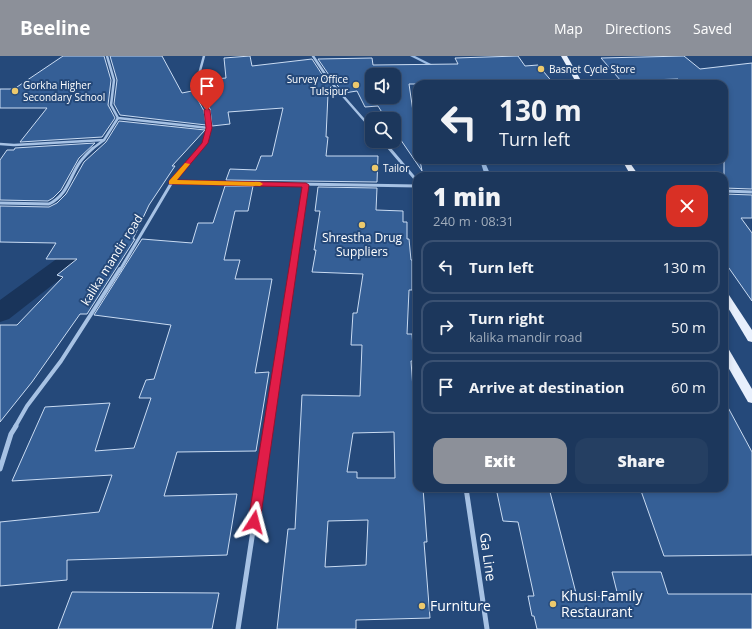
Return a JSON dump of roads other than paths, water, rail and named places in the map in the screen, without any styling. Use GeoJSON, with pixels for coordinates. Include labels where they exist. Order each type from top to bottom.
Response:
{"type":"FeatureCollection","features":[{"type":"Feature","properties":{"kind":"main road"},"geometry":{"type":"LineString","coordinates":[[564,56],[578,80]]}},
{"type":"Feature","properties":{"kind":"main road"},"geometry":{"type":"LineString","coordinates":[[728,300],[752,338]]}},
{"type":"Feature","properties":{"kind":"main road"},"geometry":{"type":"LineString","coordinates":[[728,358],[752,399]]}},
{"type":"Feature","properties":{"kind":"street"},"geometry":{"type":"LineString","coordinates":[[107,56],[114,82],[110,100],[111,110],[118,118],[209,128]]}},
{"type":"Feature","properties":{"kind":"street","name":"kalika mandir road"},"geometry":{"type":"LineString","coordinates":[[0,469],[11,434],[27,406],[61,361],[137,242],[172,182],[205,143],[209,128],[207,110],[201,99],[198,78],[204,56]]}},
{"type":"Feature","properties":{"kind":"street"},"geometry":{"type":"LineString","coordinates":[[313,56],[329,80],[365,121]]}},
{"type":"Feature","properties":{"kind":"street"},"geometry":{"type":"LineString","coordinates":[[0,203],[49,204],[56,202],[71,182],[78,165],[87,153],[104,140],[118,118]]}},
{"type":"Feature","properties":{"kind":"street"},"geometry":{"type":"LineString","coordinates":[[0,144],[14,145],[104,140]]}},
{"type":"Feature","properties":{"kind":"street"},"geometry":{"type":"LineString","coordinates":[[389,148],[413,176]]}},
{"type":"Feature","properties":{"kind":"street"},"geometry":{"type":"LineString","coordinates":[[172,182],[413,186]]}},
{"type":"Feature","properties":{"kind":"street"},"geometry":{"type":"LineString","coordinates":[[238,629],[306,185]]}},
{"type":"Feature","properties":{"kind":"street"},"geometry":{"type":"LineString","coordinates":[[728,191],[752,192]]}},
{"type":"Feature","properties":{"kind":"street","name":"Ga Line"},"geometry":{"type":"LineString","coordinates":[[467,492],[487,629]]}},
{"type":"Feature","properties":{"kind":"waterway"},"geometry":{"type":"LineString","coordinates":[[412,56],[437,68]]}},
{"type":"Feature","properties":{"kind":"waterway"},"geometry":{"type":"LineString","coordinates":[[484,164],[486,172]]}},
{"type":"Feature","properties":{"kind":"waterway"},"geometry":{"type":"LineString","coordinates":[[0,313],[70,260],[80,250],[91,231]]}},
{"type":"Feature","properties":{"kind":"place","name":"Basnet Cycle Store"},"geometry":{"type":"Point","coordinates":[541,69]}},
{"type":"Feature","properties":{"kind":"place","name":"Survey Office Tulsipur"},"geometry":{"type":"Point","coordinates":[356,85]}},
{"type":"Feature","properties":{"kind":"place","name":"Gorkha Higher Secondary School"},"geometry":{"type":"Point","coordinates":[15,91]}},
{"type":"Feature","properties":{"kind":"place","name":"Tailor"},"geometry":{"type":"Point","coordinates":[375,168]}},
{"type":"Feature","properties":{"kind":"place","name":"Shrestha Drug Suppliers"},"geometry":{"type":"Point","coordinates":[362,225]}},
{"type":"Feature","properties":{"kind":"place","name":"Khusi Family Restaurant"},"geometry":{"type":"Point","coordinates":[553,604]}},
{"type":"Feature","properties":{"kind":"place","name":"Furniture"},"geometry":{"type":"Point","coordinates":[422,606]}}]}
